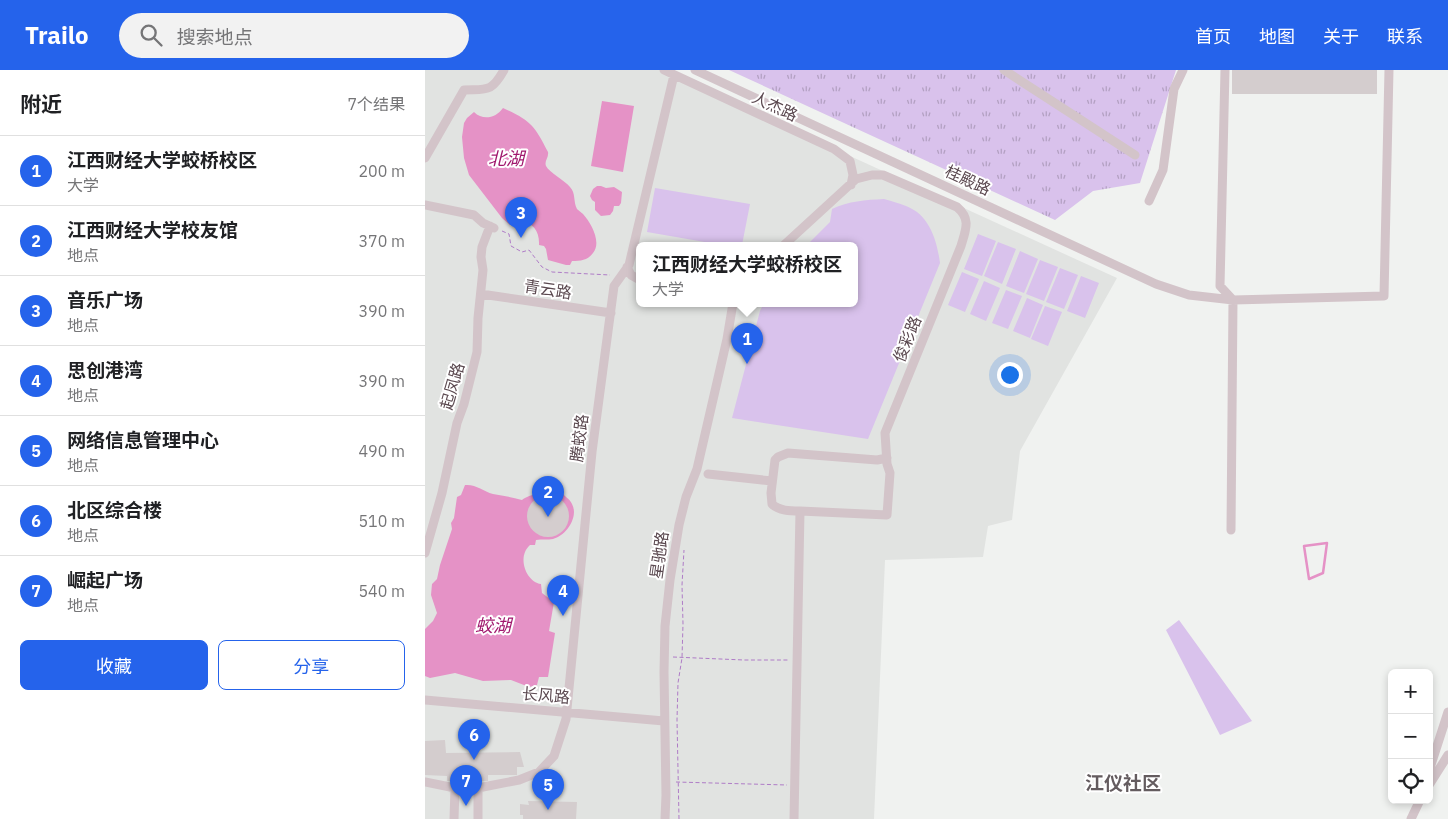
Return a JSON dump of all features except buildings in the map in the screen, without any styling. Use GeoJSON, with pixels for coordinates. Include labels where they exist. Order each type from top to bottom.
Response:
{"type":"FeatureCollection","features":[{"type":"Feature","properties":{"kind":"street"},"geometry":{"type":"LineString","coordinates":[[425,158],[464,90],[478,91],[494,85],[504,70]]}},
{"type":"Feature","properties":{"kind":"street","name":"人杰路"},"geometry":{"type":"LineString","coordinates":[[664,70],[834,149],[850,161],[853,175],[851,185]]}},
{"type":"Feature","properties":{"kind":"street","name":"桂殿路"},"geometry":{"type":"LineString","coordinates":[[695,70],[1156,284],[1189,295],[1233,300],[1384,296],[1389,70]]}},
{"type":"Feature","properties":{"kind":"street"},"geometry":{"type":"LineString","coordinates":[[1004,70],[1135,155]]}},
{"type":"Feature","properties":{"kind":"street"},"geometry":{"type":"LineString","coordinates":[[1149,201],[1163,170],[1174,89],[1183,70]]}},
{"type":"Feature","properties":{"kind":"street"},"geometry":{"type":"LineString","coordinates":[[1225,70],[1219,286],[1233,300],[1231,530]]}},
{"type":"Feature","properties":{"kind":"street","name":"腾蛟路"},"geometry":{"type":"LineString","coordinates":[[425,782],[455,788],[478,788],[519,780],[539,772],[554,756],[567,712],[592,452],[614,286],[627,267],[674,75]]}},
{"type":"Feature","properties":{"kind":"street","name":"俊彩路"},"geometry":{"type":"LineString","coordinates":[[800,511],[887,515],[891,473],[887,464],[885,433],[961,246],[966,222],[964,214],[957,207],[883,175],[871,175],[856,179],[851,185]]}},
{"type":"Feature","properties":{"kind":"street"},"geometry":{"type":"LineString","coordinates":[[787,242],[851,185]]}},
{"type":"Feature","properties":{"kind":"street"},"geometry":{"type":"LineString","coordinates":[[425,205],[474,215],[483,223],[493,228]]}},
{"type":"Feature","properties":{"kind":"street","name":"起凤路"},"geometry":{"type":"LineString","coordinates":[[425,553],[442,493],[457,423],[465,404],[477,352],[483,270],[482,247],[493,228]]}},
{"type":"Feature","properties":{"kind":"street"},"geometry":{"type":"LineString","coordinates":[[627,267],[631,275],[636,278]]}},
{"type":"Feature","properties":{"kind":"street","name":"青云路"},"geometry":{"type":"LineString","coordinates":[[481,294],[611,313]]}},
{"type":"Feature","properties":{"kind":"street","name":"星驰路"},"geometry":{"type":"LineString","coordinates":[[665,819],[665,626],[679,525],[686,497],[697,470],[727,339],[732,307]]}},
{"type":"Feature","properties":{"kind":"street"},"geometry":{"type":"LineString","coordinates":[[794,819],[800,511],[782,510],[775,508],[771,504],[775,460],[788,453],[877,460],[887,458]]}},
{"type":"Feature","properties":{"kind":"street"},"geometry":{"type":"LineString","coordinates":[[708,474],[772,480]]}},
{"type":"Feature","properties":{"kind":"street","name":"长风路"},"geometry":{"type":"LineString","coordinates":[[425,700],[664,721]]}},
{"type":"Feature","properties":{"kind":"street"},"geometry":{"type":"LineString","coordinates":[[1433,759],[1448,712]]}},
{"type":"Feature","properties":{"kind":"street"},"geometry":{"type":"LineString","coordinates":[[1433,779],[1448,755]]}},
{"type":"Feature","properties":{"kind":"street"},"geometry":{"type":"LineString","coordinates":[[454,819],[455,788]]}},
{"type":"Feature","properties":{"kind":"street"},"geometry":{"type":"LineString","coordinates":[[478,788],[478,819]]}},
{"type":"Feature","properties":{"kind":"street"},"geometry":{"type":"LineString","coordinates":[[1411,819],[1418,804]]}},
{"type":"Feature","properties":{"kind":"path"},"geometry":{"type":"LineString","coordinates":[[493,228],[509,234],[511,246],[523,252],[529,250],[542,267],[552,272],[621,276]]}},
{"type":"Feature","properties":{"kind":"path"},"geometry":{"type":"LineString","coordinates":[[679,819],[677,683],[682,658],[682,585],[685,543]]}},
{"type":"Feature","properties":{"kind":"path"},"geometry":{"type":"LineString","coordinates":[[682,658],[797,660]]}},
{"type":"Feature","properties":{"kind":"path"},"geometry":{"type":"LineString","coordinates":[[678,782],[735,785],[795,785]]}},
{"type":"Feature","properties":{"kind":"shaded area"},"geometry":{"type":"Polygon","coordinates":[[[425,70],[662,70],[1117,278],[1020,451],[1012,520],[988,526],[983,557],[885,560],[874,819],[425,819],[425,70]]]}},
{"type":"Feature","properties":{"kind":"green space"},"geometry":{"type":"Polygon","coordinates":[[[729,70],[1176,70],[1140,183],[1093,191],[1055,220],[729,70]]]}},
{"type":"Feature","properties":{"kind":"green space"},"geometry":{"type":"Polygon","coordinates":[[[655,188],[750,204],[743,242],[705,242],[647,232],[655,188]]]}},
{"type":"Feature","properties":{"kind":"green space"},"geometry":{"type":"Polygon","coordinates":[[[884,199],[914,210],[927,222],[931,230],[937,246],[940,263],[868,439],[732,418],[762,307],[858,307],[858,242],[810,242],[830,222],[832,209],[864,200],[884,199]]]}},
{"type":"Feature","properties":{"kind":"green space"},"geometry":{"type":"Polygon","coordinates":[[[978,234],[996,241],[982,276],[964,269],[978,234]]]}},
{"type":"Feature","properties":{"kind":"green space"},"geometry":{"type":"Polygon","coordinates":[[[998,242],[1016,249],[1002,284],[984,276],[998,242]]]}},
{"type":"Feature","properties":{"kind":"green space"},"geometry":{"type":"Polygon","coordinates":[[[1020,251],[1038,259],[1024,293],[1006,286],[1020,251]]]}},
{"type":"Feature","properties":{"kind":"green space"},"geometry":{"type":"Polygon","coordinates":[[[1040,260],[1058,267],[1044,301],[1026,294],[1040,260]]]}},
{"type":"Feature","properties":{"kind":"green space"},"geometry":{"type":"Polygon","coordinates":[[[1060,268],[1078,275],[1064,309],[1046,302],[1060,268]]]}},
{"type":"Feature","properties":{"kind":"green space"},"geometry":{"type":"Polygon","coordinates":[[[962,272],[979,279],[965,312],[948,305],[962,272]]]}},
{"type":"Feature","properties":{"kind":"green space"},"geometry":{"type":"Polygon","coordinates":[[[1081,276],[1099,283],[1085,318],[1067,311],[1081,276]]]}},
{"type":"Feature","properties":{"kind":"green space"},"geometry":{"type":"Polygon","coordinates":[[[984,281],[1000,288],[986,321],[970,314],[984,281]]]}},
{"type":"Feature","properties":{"kind":"green space"},"geometry":{"type":"Polygon","coordinates":[[[1006,290],[1022,296],[1008,329],[992,323],[1006,290]]]}},
{"type":"Feature","properties":{"kind":"green space"},"geometry":{"type":"Polygon","coordinates":[[[1027,298],[1043,305],[1030,338],[1013,331],[1027,298]]]}},
{"type":"Feature","properties":{"kind":"green space"},"geometry":{"type":"Polygon","coordinates":[[[1045,306],[1062,312],[1048,346],[1031,339],[1045,306]]]}},
{"type":"Feature","properties":{"kind":"green space"},"geometry":{"type":"Polygon","coordinates":[[[1179,620],[1252,721],[1220,735],[1166,630],[1179,620]]]}},
{"type":"Feature","properties":{"kind":"water"},"geometry":{"type":"Polygon","coordinates":[[[602,101],[634,106],[623,172],[591,166],[602,101]]]}},
{"type":"Feature","properties":{"kind":"water","name":"北湖"},"geometry":{"type":"Polygon","coordinates":[[[503,108],[531,125],[548,152],[546,166],[572,189],[577,209],[589,222],[596,238],[595,249],[587,259],[572,261],[570,265],[548,260],[546,249],[544,246],[539,245],[537,233],[532,225],[522,222],[510,225],[502,218],[469,175],[464,158],[462,137],[464,123],[474,112],[481,117],[489,117],[497,114],[503,108]]]}},
{"type":"Feature","properties":{"kind":"water"},"geometry":{"type":"Polygon","coordinates":[[[597,186],[614,187],[622,192],[621,203],[619,206],[614,206],[610,215],[601,216],[595,210],[595,202],[590,196],[593,189],[597,186]]]}},
{"type":"Feature","properties":{"kind":"water","name":"蛟湖"},"geometry":{"type":"Polygon","coordinates":[[[465,485],[493,494],[522,500],[535,494],[561,492],[570,501],[574,509],[574,515],[567,530],[553,539],[536,540],[535,545],[530,545],[525,551],[524,567],[526,572],[532,580],[541,584],[542,593],[554,602],[549,631],[555,633],[548,677],[539,677],[537,685],[529,687],[511,680],[483,681],[455,673],[430,678],[425,676],[425,629],[433,621],[437,613],[431,595],[432,584],[437,579],[452,529],[451,523],[454,518],[457,497],[461,495],[465,485]]]}},
{"type":"Feature","properties":{"kind":"waterway"},"geometry":{"type":"LineString","coordinates":[[1327,543],[1323,573],[1309,579],[1304,546],[1327,543]]}},
{"type":"Feature","properties":{"kind":"place","name":"音乐广场"},"geometry":{"type":"Point","coordinates":[521,238]}},
{"type":"Feature","properties":{"kind":"place","name":"江西财经大学蛟桥校区"},"geometry":{"type":"Point","coordinates":[747,364]}},
{"type":"Feature","properties":{"kind":"place","name":"江西财经大学校友馆"},"geometry":{"type":"Point","coordinates":[548,517]}},
{"type":"Feature","properties":{"kind":"place","name":"思创港湾"},"geometry":{"type":"Point","coordinates":[563,616]}},
{"type":"Feature","properties":{"kind":"place","name":"北区综合楼"},"geometry":{"type":"Point","coordinates":[474,760]}},
{"type":"Feature","properties":{"kind":"place","name":"崛起广场"},"geometry":{"type":"Point","coordinates":[466,806]}},
{"type":"Feature","properties":{"kind":"place","name":"网络信息管理中心"},"geometry":{"type":"Point","coordinates":[548,810]}},
{"type":"Feature","properties":{"kind":"district","name":"江仪社区"},"geometry":{"type":"Point","coordinates":[1123,783]}}]}
